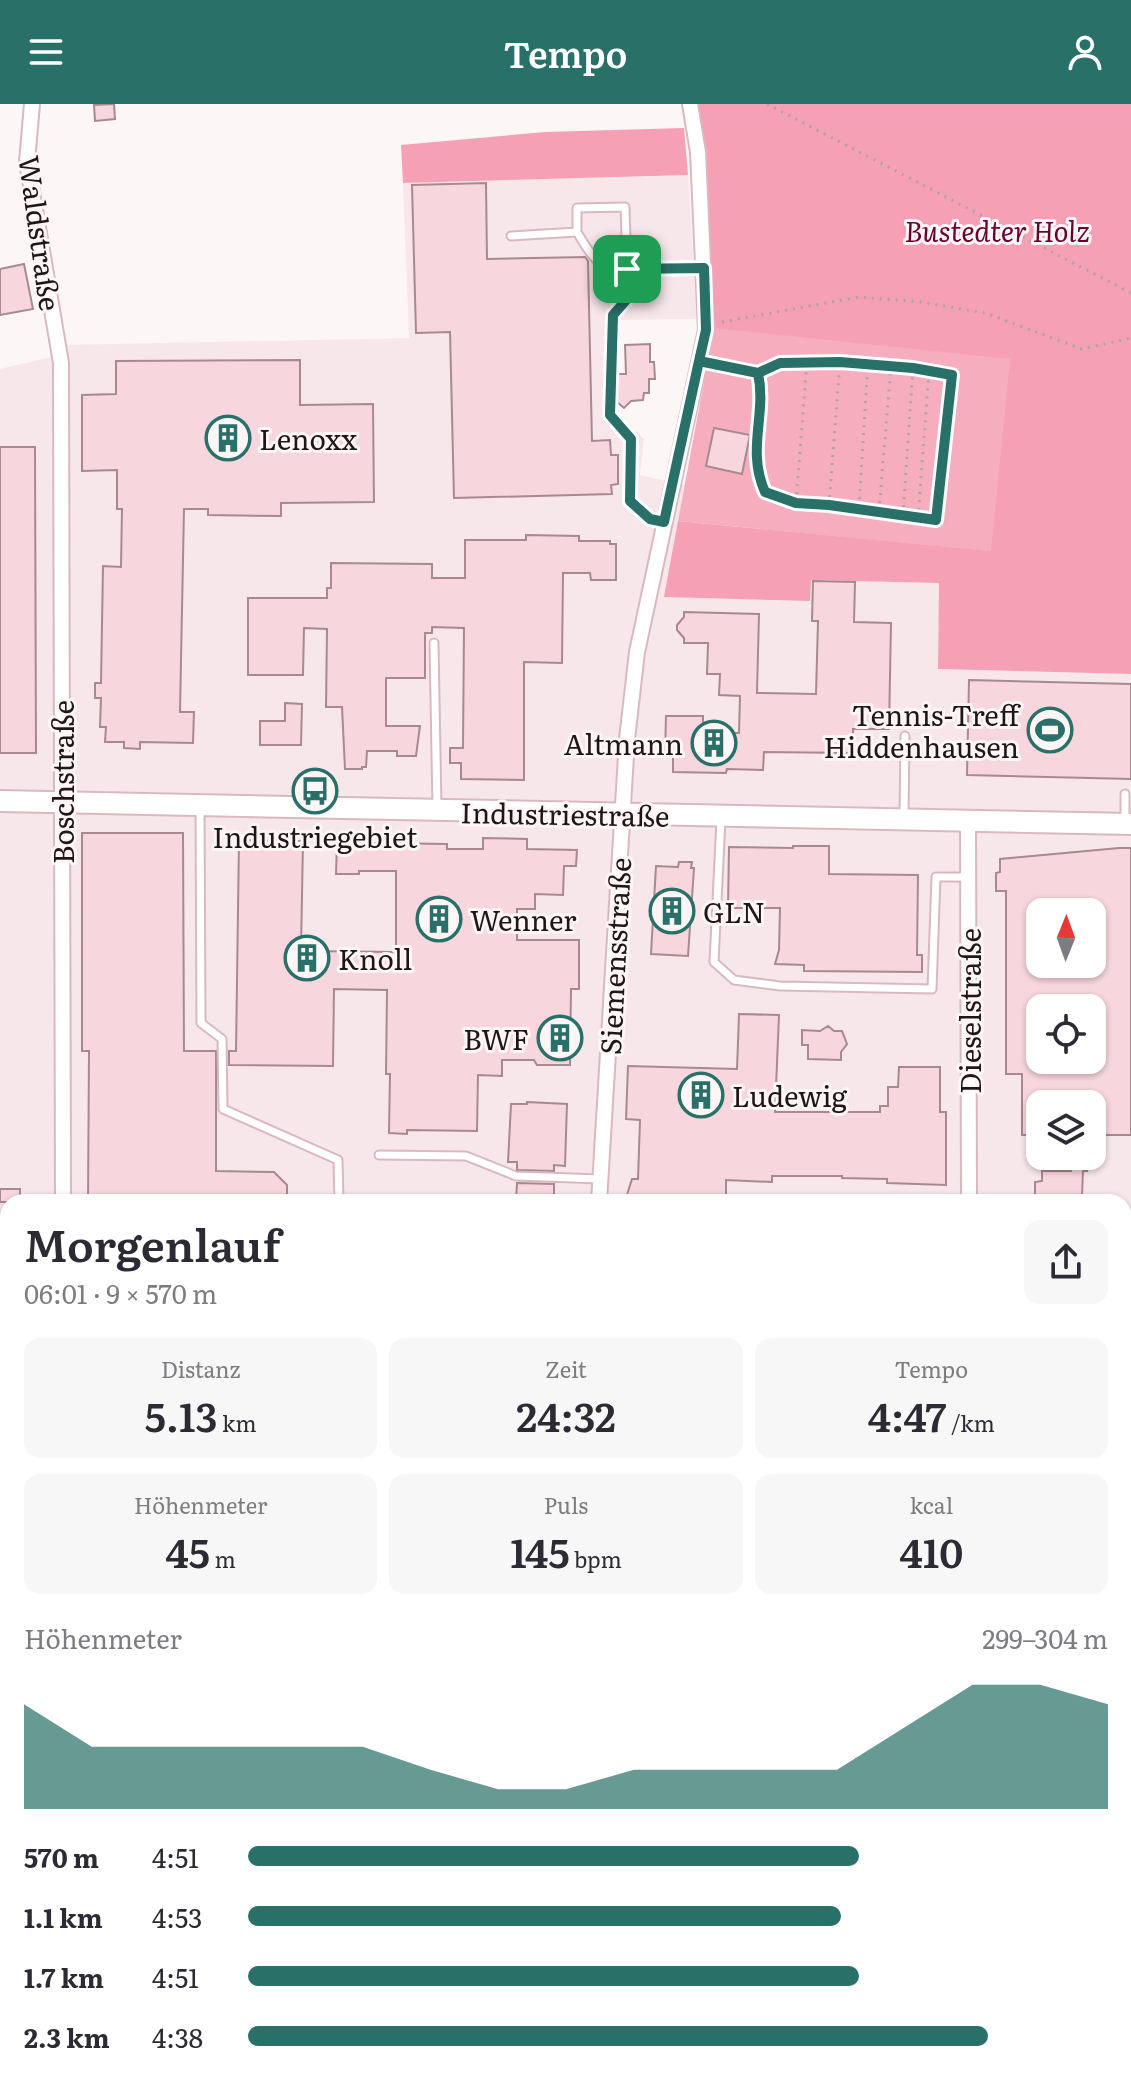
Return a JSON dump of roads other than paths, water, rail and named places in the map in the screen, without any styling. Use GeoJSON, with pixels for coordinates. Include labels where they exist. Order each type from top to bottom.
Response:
{"type":"FeatureCollection","features":[{"type":"Feature","properties":{"kind":"street","name":"Waldstraße"},"geometry":{"type":"LineString","coordinates":[[32,104],[27,162],[61,363]]}},
{"type":"Feature","properties":{"kind":"street","name":"Siemensstraße"},"geometry":{"type":"LineString","coordinates":[[599,1194],[627,739],[637,652],[706,325],[698,152],[690,104]]}},
{"type":"Feature","properties":{"kind":"street","name":"Boschstraße"},"geometry":{"type":"LineString","coordinates":[[61,363],[63,1194]]}},
{"type":"Feature","properties":{"kind":"street","name":"Industriestraße"},"geometry":{"type":"LineString","coordinates":[[0,801],[1128,824]]}},
{"type":"Feature","properties":{"kind":"street","name":"Dieselstraße"},"geometry":{"type":"LineString","coordinates":[[968,820],[969,1194]]}},
{"type":"Feature","properties":{"kind":"lane"},"geometry":{"type":"LineString","coordinates":[[664,521],[650,519],[630,501],[631,439],[610,415],[613,315],[627,299],[627,269],[625,207],[577,208],[577,232],[594,259],[613,269],[627,269],[704,268]]}},
{"type":"Feature","properties":{"kind":"lane"},"geometry":{"type":"LineString","coordinates":[[511,236],[577,232]]}},
{"type":"Feature","properties":{"kind":"lane"},"geometry":{"type":"LineString","coordinates":[[434,643],[437,810]]}},
{"type":"Feature","properties":{"kind":"lane"},"geometry":{"type":"LineString","coordinates":[[904,819],[905,736]]}},
{"type":"Feature","properties":{"kind":"lane"},"geometry":{"type":"LineString","coordinates":[[1125,794],[1128,824]]}},
{"type":"Feature","properties":{"kind":"lane"},"geometry":{"type":"LineString","coordinates":[[200,805],[201,1023],[222,1039],[223,1109],[338,1160],[339,1194]]}},
{"type":"Feature","properties":{"kind":"lane"},"geometry":{"type":"LineString","coordinates":[[721,816],[714,962],[734,980],[780,986],[932,989],[936,877],[968,877]]}},
{"type":"Feature","properties":{"kind":"lane"},"geometry":{"type":"LineString","coordinates":[[379,1155],[466,1156],[516,1176],[600,1179]]}},
{"type":"Feature","properties":{"kind":"place","name":"Lenoxx"},"geometry":{"type":"Point","coordinates":[228,438]}},
{"type":"Feature","properties":{"kind":"place","name":"Tennis-Treff Hiddenhausen"},"geometry":{"type":"Point","coordinates":[1050,730]}},
{"type":"Feature","properties":{"kind":"place","name":"Altmann"},"geometry":{"type":"Point","coordinates":[714,743]}},
{"type":"Feature","properties":{"kind":"place","name":"Industriegebiet"},"geometry":{"type":"Point","coordinates":[315,791]}},
{"type":"Feature","properties":{"kind":"place","name":"GLN"},"geometry":{"type":"Point","coordinates":[672,911]}},
{"type":"Feature","properties":{"kind":"place","name":"Wenner"},"geometry":{"type":"Point","coordinates":[439,919]}},
{"type":"Feature","properties":{"kind":"place","name":"Knoll"},"geometry":{"type":"Point","coordinates":[307,958]}},
{"type":"Feature","properties":{"kind":"place","name":"BWF"},"geometry":{"type":"Point","coordinates":[560,1038]}},
{"type":"Feature","properties":{"kind":"place","name":"Ludewig"},"geometry":{"type":"Point","coordinates":[701,1095]}},
{"type":"Feature","properties":{"kind":"park label","name":"Bustedter Holz"},"geometry":{"type":"Point","coordinates":[997,230]}}]}
